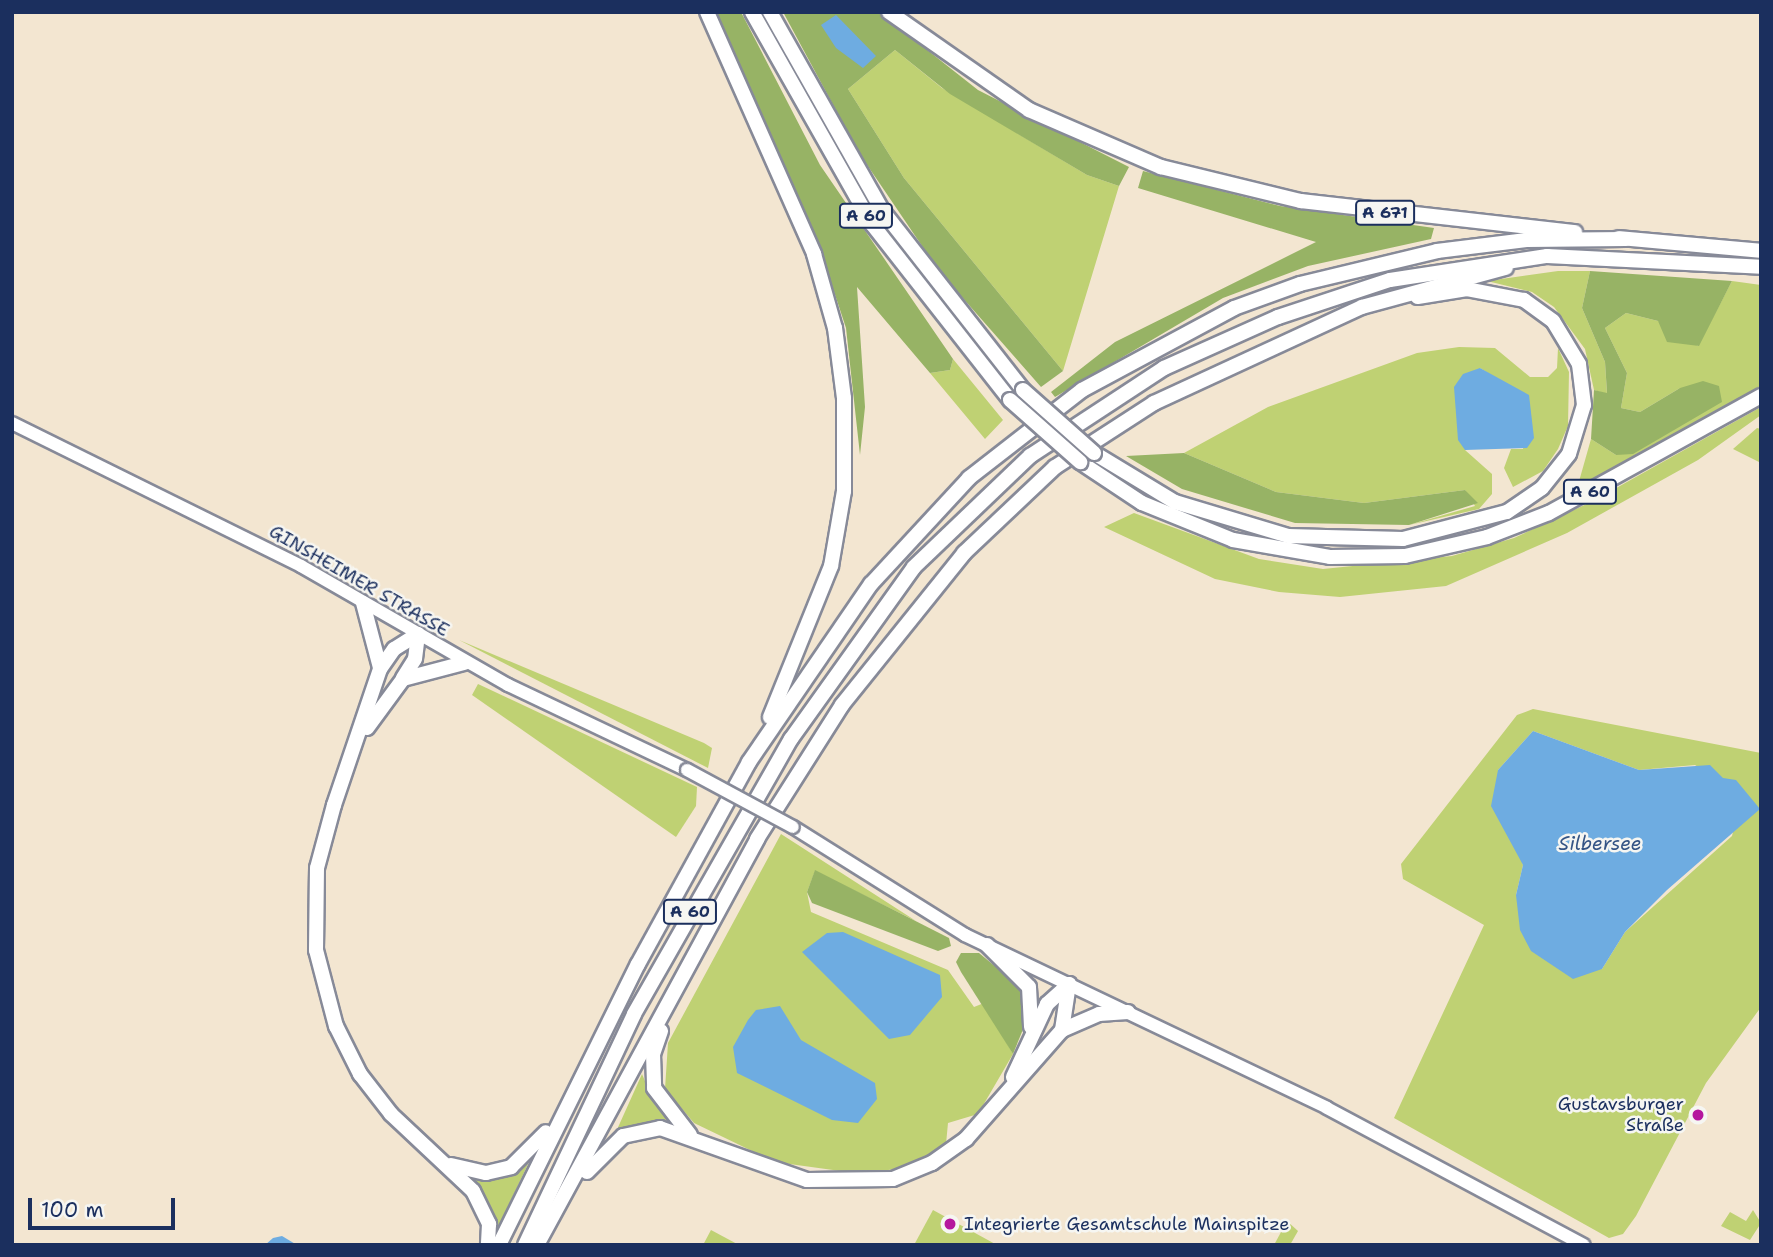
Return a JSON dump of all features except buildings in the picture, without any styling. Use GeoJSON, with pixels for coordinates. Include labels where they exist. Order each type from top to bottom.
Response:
{"type":"FeatureCollection","features":[{"type":"Feature","properties":{"kind":"highway","name":"A 60"},"geometry":{"type":"LineString","coordinates":[[499,1245],[563,1111],[749,762],[810,633],[831,566],[844,491],[844,398],[835,328],[810,243],[708,12]]}},
{"type":"Feature","properties":{"kind":"highway","name":"A 60"},"geometry":{"type":"LineString","coordinates":[[752,12],[872,225],[1010,400],[1080,462],[1164,514],[1233,540],[1318,556],[1405,556],[1487,537],[1549,513],[1761,396]]}},
{"type":"Feature","properties":{"kind":"highway"},"geometry":{"type":"LineString","coordinates":[[770,12],[882,210],[1023,390],[1094,453],[1175,502],[1288,536],[1391,540],[1489,519],[1519,505],[1552,477],[1575,441],[1584,405],[1572,347],[1553,321],[1524,300],[1488,290],[1442,292],[1288,339]]}},
{"type":"Feature","properties":{"kind":"highway","name":"A 671"},"geometry":{"type":"LineString","coordinates":[[889,12],[1028,110],[1150,162],[1301,201],[1626,239]]}},
{"type":"Feature","properties":{"kind":"highway","name":"A 60"},"geometry":{"type":"LineString","coordinates":[[749,762],[871,583],[918,529],[1014,439],[1112,370],[1234,307],[1385,261],[1526,240],[1626,239],[1761,251]]}},
{"type":"Feature","properties":{"kind":"highway","name":"A 60"},"geometry":{"type":"LineString","coordinates":[[525,1245],[634,1014],[734,829],[888,598],[999,482],[1062,432],[1164,368],[1309,306],[1449,267],[1615,256],[1761,267]]}},
{"type":"Feature","properties":{"kind":"highway"},"geometry":{"type":"LineString","coordinates":[[537,1245],[757,839],[836,714],[964,553],[1023,494],[1108,430],[1288,339],[1435,283],[1615,256]]}},
{"type":"Feature","properties":{"kind":"highway"},"geometry":{"type":"LineString","coordinates":[[363,603],[380,669]]}},
{"type":"Feature","properties":{"kind":"highway"},"geometry":{"type":"LineString","coordinates":[[418,634],[394,649],[380,669],[317,869],[314,926],[320,976],[360,1074],[391,1114],[447,1163],[484,1206],[488,1245]]}},
{"type":"Feature","properties":{"kind":"highway"},"geometry":{"type":"LineString","coordinates":[[360,738],[415,659],[418,634]]}},
{"type":"Feature","properties":{"kind":"highway"},"geometry":{"type":"LineString","coordinates":[[402,679],[464,663]]}},
{"type":"Feature","properties":{"kind":"highway"},"geometry":{"type":"LineString","coordinates":[[987,946],[1029,987],[1030,1034]]}},
{"type":"Feature","properties":{"kind":"highway"},"geometry":{"type":"LineString","coordinates":[[678,984],[651,1071],[661,1104],[691,1136]]}},
{"type":"Feature","properties":{"kind":"highway"},"geometry":{"type":"LineString","coordinates":[[1062,1030],[1069,984]]}},
{"type":"Feature","properties":{"kind":"highway"},"geometry":{"type":"LineString","coordinates":[[1011,1084],[1030,1034],[1047,1004],[1069,984]]}},
{"type":"Feature","properties":{"kind":"highway"},"geometry":{"type":"LineString","coordinates":[[555,1215],[602,1151],[623,1136],[660,1128],[691,1136],[782,1174],[830,1184],[872,1183],[913,1172],[950,1151],[1062,1030],[1088,1017],[1128,1012]]}},
{"type":"Feature","properties":{"kind":"highway"},"geometry":{"type":"LineString","coordinates":[[447,1163],[486,1173],[511,1167],[563,1111]]}},
{"type":"Feature","properties":{"kind":"main road","name":"GINSHEIMER STRASSE"},"geometry":{"type":"LineString","coordinates":[[12,423],[159,493],[363,603],[464,663],[687,770],[793,827],[987,946]]}},
{"type":"Feature","properties":{"kind":"main road"},"geometry":{"type":"LineString","coordinates":[[987,946],[1327,1108],[1584,1245]]}},
{"type":"Feature","properties":{"kind":"green space"},"geometry":{"type":"Polygon","coordinates":[[[714,12],[741,12],[820,165],[953,359],[950,370],[930,373],[857,287],[865,407],[860,455],[846,328],[823,258],[714,12]]]}},
{"type":"Feature","properties":{"kind":"green space"},"geometry":{"type":"Polygon","coordinates":[[[783,12],[879,12],[978,90],[1129,167],[1119,186],[1087,175],[950,94],[895,50],[848,89],[904,178],[1063,371],[1041,387],[939,271],[859,153],[783,12]]]}},
{"type":"Feature","properties":{"kind":"green space"},"geometry":{"type":"Polygon","coordinates":[[[895,50],[942,88],[1087,175],[1119,186],[1063,371],[904,178],[848,89],[895,50]]]}},
{"type":"Feature","properties":{"kind":"green space"},"geometry":{"type":"Polygon","coordinates":[[[1143,171],[1280,206],[1434,228],[1431,239],[1308,266],[1223,298],[1055,397],[1051,392],[1115,342],[1316,242],[1138,188],[1143,171]]]}},
{"type":"Feature","properties":{"kind":"green space"},"geometry":{"type":"Polygon","coordinates":[[[1558,271],[1590,271],[1582,308],[1605,362],[1607,394],[1594,390],[1585,349],[1554,307],[1532,292],[1487,281],[1558,271]]]}},
{"type":"Feature","properties":{"kind":"green space"},"geometry":{"type":"Polygon","coordinates":[[[1590,271],[1732,281],[1699,346],[1667,342],[1658,321],[1626,313],[1605,328],[1627,373],[1621,408],[1640,412],[1680,388],[1703,381],[1719,386],[1722,402],[1633,454],[1616,455],[1591,439],[1594,390],[1607,393],[1605,362],[1582,308],[1590,271]]]}},
{"type":"Feature","properties":{"kind":"green space"},"geometry":{"type":"Polygon","coordinates":[[[1732,281],[1761,285],[1761,388],[1576,492],[1591,439],[1616,455],[1680,388],[1640,412],[1621,408],[1627,373],[1605,328],[1626,313],[1658,321],[1698,346],[1732,281]]]}},
{"type":"Feature","properties":{"kind":"green space"},"geometry":{"type":"Polygon","coordinates":[[[1459,347],[1495,348],[1530,377],[1548,377],[1557,368],[1558,348],[1569,372],[1568,426],[1558,449],[1543,471],[1513,487],[1504,468],[1511,449],[1523,449],[1529,399],[1480,368],[1465,450],[1492,474],[1492,494],[1479,509],[1409,525],[1475,506],[1465,490],[1364,503],[1276,492],[1184,453],[1268,407],[1417,353],[1459,347]]]}},
{"type":"Feature","properties":{"kind":"green space"},"geometry":{"type":"Polygon","coordinates":[[[953,359],[1003,420],[985,439],[930,373],[950,370],[953,359]]]}},
{"type":"Feature","properties":{"kind":"green space"},"geometry":{"type":"Polygon","coordinates":[[[1761,407],[1761,415],[1698,460],[1567,533],[1446,586],[1340,597],[1279,592],[1215,579],[1104,527],[1134,513],[1259,559],[1323,569],[1452,556],[1514,538],[1593,501],[1761,407]]]}},
{"type":"Feature","properties":{"kind":"green space"},"geometry":{"type":"Polygon","coordinates":[[[1757,428],[1761,429],[1761,463],[1733,449],[1757,428]]]}},
{"type":"Feature","properties":{"kind":"green space"},"geometry":{"type":"Polygon","coordinates":[[[1184,453],[1276,492],[1364,503],[1465,490],[1478,503],[1409,525],[1295,523],[1182,489],[1126,456],[1184,453]]]}},
{"type":"Feature","properties":{"kind":"green space"},"geometry":{"type":"Polygon","coordinates":[[[459,640],[704,743],[712,748],[708,768],[459,640]]]}},
{"type":"Feature","properties":{"kind":"green space"},"geometry":{"type":"Polygon","coordinates":[[[478,684],[697,787],[696,806],[676,837],[472,695],[478,684]]]}},
{"type":"Feature","properties":{"kind":"green space"},"geometry":{"type":"Polygon","coordinates":[[[1533,709],[1761,753],[1761,1007],[1706,1083],[1636,1216],[1623,1234],[1609,1238],[1394,1118],[1484,925],[1403,879],[1401,864],[1517,715],[1533,709]],[[1533,731],[1498,770],[1523,865],[1516,895],[1602,969],[1625,932],[1732,836],[1742,794],[1695,765],[1639,770],[1533,731]]]}},
{"type":"Feature","properties":{"kind":"green space"},"geometry":{"type":"Polygon","coordinates":[[[781,834],[916,921],[815,871],[807,892],[811,912],[948,970],[974,1007],[984,1003],[1013,1054],[978,1114],[948,1123],[946,1144],[908,1167],[862,1174],[775,1162],[694,1123],[665,1089],[668,1043],[781,834]]]}},
{"type":"Feature","properties":{"kind":"green space"},"geometry":{"type":"Polygon","coordinates":[[[815,870],[949,938],[951,946],[938,951],[812,903],[807,892],[815,870]]]}},
{"type":"Feature","properties":{"kind":"green space"},"geometry":{"type":"Polygon","coordinates":[[[961,953],[979,953],[1020,987],[1026,1022],[1013,1054],[961,972],[956,962],[961,953]]]}},
{"type":"Feature","properties":{"kind":"green space"},"geometry":{"type":"Polygon","coordinates":[[[642,1074],[655,1105],[677,1128],[653,1122],[615,1134],[642,1074]]]}},
{"type":"Feature","properties":{"kind":"green space"},"geometry":{"type":"Polygon","coordinates":[[[529,1162],[496,1232],[489,1206],[459,1172],[510,1174],[529,1162]]]}},
{"type":"Feature","properties":{"kind":"green space"},"geometry":{"type":"Polygon","coordinates":[[[933,1210],[997,1245],[914,1245],[933,1210]]]}},
{"type":"Feature","properties":{"kind":"green space"},"geometry":{"type":"Polygon","coordinates":[[[1753,1210],[1761,1223],[1750,1240],[1721,1226],[1730,1212],[1746,1221],[1753,1210]]]}},
{"type":"Feature","properties":{"kind":"green space"},"geometry":{"type":"Polygon","coordinates":[[[1287,1221],[1298,1231],[1290,1245],[1274,1245],[1287,1221]]]}},
{"type":"Feature","properties":{"kind":"green space"},"geometry":{"type":"Polygon","coordinates":[[[711,1230],[739,1245],[703,1245],[711,1230]]]}},
{"type":"Feature","properties":{"kind":"water"},"geometry":{"type":"Polygon","coordinates":[[[836,15],[876,56],[863,68],[836,48],[821,25],[836,15]]]}},
{"type":"Feature","properties":{"kind":"water"},"geometry":{"type":"Polygon","coordinates":[[[1480,368],[1529,395],[1534,438],[1527,448],[1465,450],[1458,440],[1454,387],[1463,374],[1480,368]]]}},
{"type":"Feature","properties":{"kind":"water","name":"Silbersee"},"geometry":{"type":"Polygon","coordinates":[[[1533,731],[1639,770],[1710,765],[1723,778],[1736,780],[1760,809],[1667,890],[1625,932],[1602,969],[1573,979],[1531,951],[1520,930],[1516,895],[1523,865],[1491,806],[1498,770],[1533,731]]]}},
{"type":"Feature","properties":{"kind":"water"},"geometry":{"type":"Polygon","coordinates":[[[843,932],[940,975],[942,997],[910,1035],[889,1039],[802,952],[827,933],[843,932]]]}},
{"type":"Feature","properties":{"kind":"water"},"geometry":{"type":"Polygon","coordinates":[[[780,1006],[801,1040],[875,1083],[877,1099],[858,1123],[832,1120],[737,1073],[733,1047],[748,1020],[756,1010],[780,1006]]]}},
{"type":"Feature","properties":{"kind":"water"},"geometry":{"type":"Polygon","coordinates":[[[282,1236],[297,1245],[265,1245],[273,1238],[282,1236]]]}},
{"type":"Feature","properties":{"kind":"place","name":"Gustavsburger Straße"},"geometry":{"type":"Point","coordinates":[1698,1115]}},
{"type":"Feature","properties":{"kind":"place","name":"Integrierte Gesamtschule Mainspitze"},"geometry":{"type":"Point","coordinates":[950,1224]}}]}
